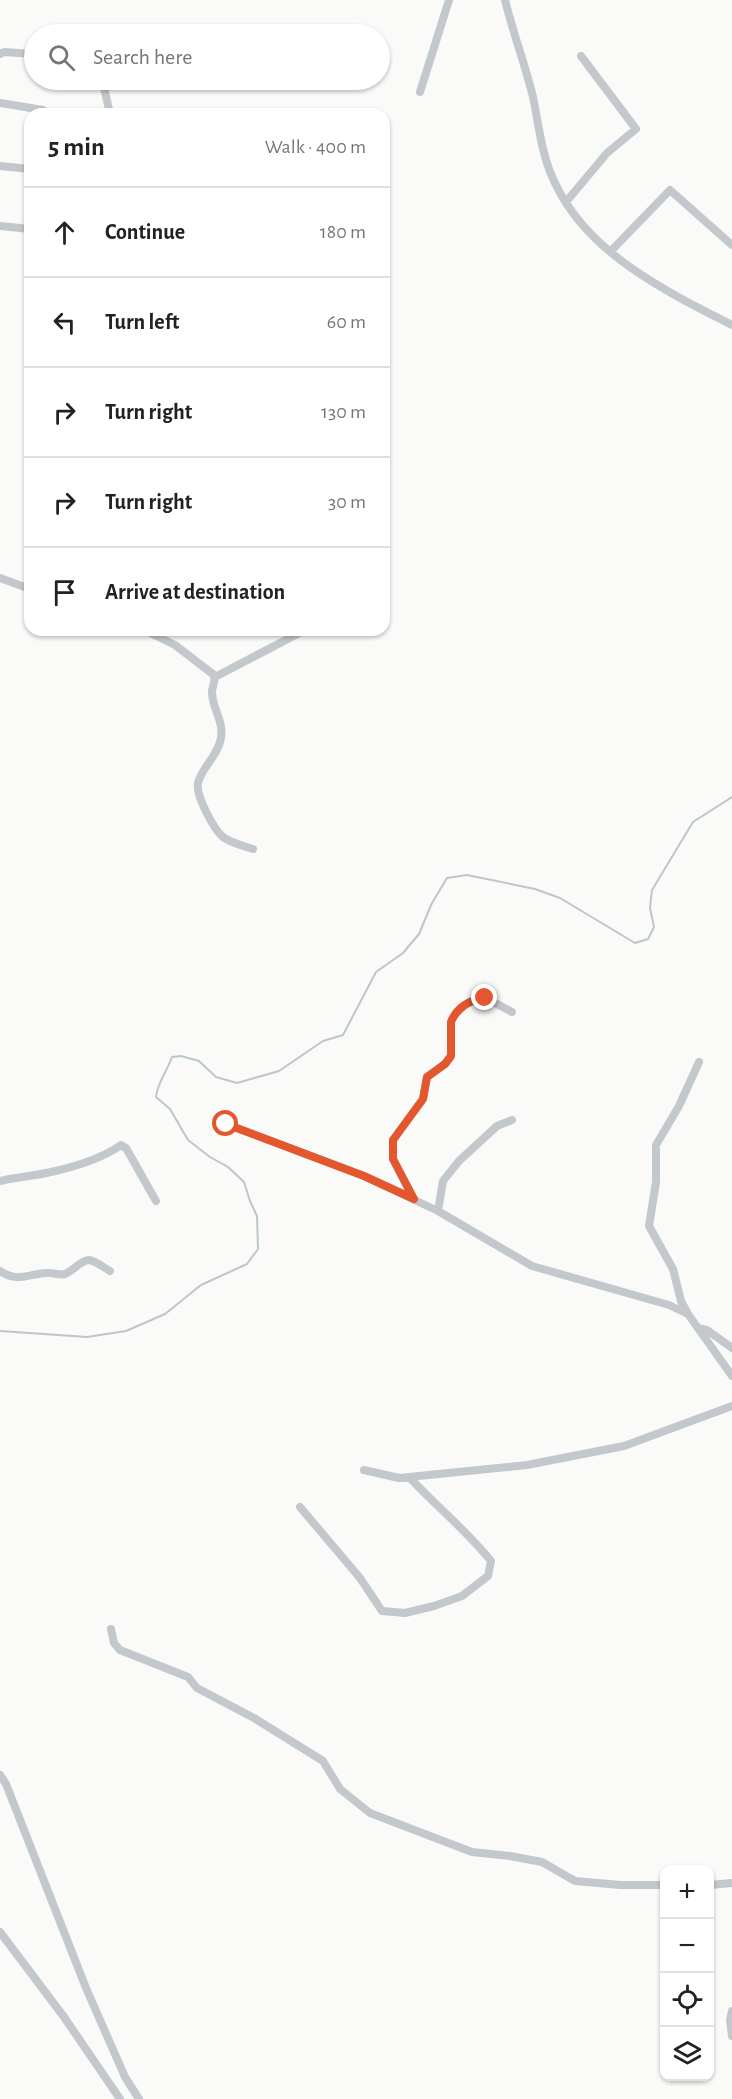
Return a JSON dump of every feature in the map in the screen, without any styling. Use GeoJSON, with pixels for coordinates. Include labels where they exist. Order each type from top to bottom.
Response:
{"type":"FeatureCollection","features":[{"type":"Feature","properties":{"kind":"street"},"geometry":{"type":"LineString","coordinates":[[420,92],[449,0]]}},
{"type":"Feature","properties":{"kind":"street"},"geometry":{"type":"LineString","coordinates":[[505,0],[555,184],[566,202],[588,232],[645,279],[732,325]]}},
{"type":"Feature","properties":{"kind":"street"},"geometry":{"type":"LineString","coordinates":[[0,54],[4,52],[24,53]]}},
{"type":"Feature","properties":{"kind":"street"},"geometry":{"type":"LineString","coordinates":[[566,202],[607,153],[636,129],[581,56]]}},
{"type":"Feature","properties":{"kind":"street"},"geometry":{"type":"LineString","coordinates":[[105,90],[109,108]]}},
{"type":"Feature","properties":{"kind":"street"},"geometry":{"type":"LineString","coordinates":[[0,103],[31,108]]}},
{"type":"Feature","properties":{"kind":"street"},"geometry":{"type":"LineString","coordinates":[[0,166],[24,168]]}},
{"type":"Feature","properties":{"kind":"street"},"geometry":{"type":"LineString","coordinates":[[611,251],[670,190],[732,245]]}},
{"type":"Feature","properties":{"kind":"street"},"geometry":{"type":"LineString","coordinates":[[0,226],[24,228]]}},
{"type":"Feature","properties":{"kind":"street"},"geometry":{"type":"LineString","coordinates":[[0,578],[24,587]]}},
{"type":"Feature","properties":{"kind":"street"},"geometry":{"type":"LineString","coordinates":[[156,636],[175,645],[215,677]]}},
{"type":"Feature","properties":{"kind":"street"},"geometry":{"type":"LineString","coordinates":[[215,677],[294,636]]}},
{"type":"Feature","properties":{"kind":"street"},"geometry":{"type":"LineString","coordinates":[[215,677],[212,694],[222,723],[221,738],[215,755],[198,783],[198,790],[213,824],[223,836],[254,849]]}},
{"type":"Feature","properties":{"kind":"street"},"geometry":{"type":"LineString","coordinates":[[414,1199],[393,1159],[393,1140],[423,1099],[427,1077],[445,1064],[451,1056],[452,1017],[470,1000],[485,998],[512,1012]]}},
{"type":"Feature","properties":{"kind":"street"},"geometry":{"type":"LineString","coordinates":[[699,1062],[679,1106],[656,1144],[656,1182],[649,1226],[673,1269],[681,1301],[688,1314],[732,1376]]}},
{"type":"Feature","properties":{"kind":"street"},"geometry":{"type":"LineString","coordinates":[[438,1211],[443,1181],[459,1161],[497,1126],[512,1120]]}},
{"type":"Feature","properties":{"kind":"street"},"geometry":{"type":"LineString","coordinates":[[226,1124],[364,1176],[414,1199],[532,1266],[669,1305],[688,1314]]}},
{"type":"Feature","properties":{"kind":"street"},"geometry":{"type":"LineString","coordinates":[[0,1182],[18,1176],[50,1173],[111,1152],[120,1145],[126,1148],[156,1201]]}},
{"type":"Feature","properties":{"kind":"street"},"geometry":{"type":"LineString","coordinates":[[0,1271],[9,1277],[20,1278],[43,1273],[63,1275],[83,1261],[91,1260],[110,1271]]}},
{"type":"Feature","properties":{"kind":"street"},"geometry":{"type":"LineString","coordinates":[[698,1328],[707,1330],[732,1348]]}},
{"type":"Feature","properties":{"kind":"street"},"geometry":{"type":"LineString","coordinates":[[364,1470],[399,1478],[410,1478],[527,1466],[624,1446],[732,1406]]}},
{"type":"Feature","properties":{"kind":"street"},"geometry":{"type":"LineString","coordinates":[[300,1507],[360,1578],[382,1611],[405,1613],[434,1606],[462,1596],[488,1576],[491,1561],[479,1546],[410,1478]]}},
{"type":"Feature","properties":{"kind":"street"},"geometry":{"type":"LineString","coordinates":[[111,1629],[114,1643],[120,1650],[188,1677],[197,1688],[254,1718],[323,1761],[340,1789],[370,1813],[472,1852],[542,1862],[575,1881],[620,1885],[660,1885]]}},
{"type":"Feature","properties":{"kind":"street"},"geometry":{"type":"LineString","coordinates":[[0,1775],[6,1784],[125,2077],[139,2099]]}},
{"type":"Feature","properties":{"kind":"street"},"geometry":{"type":"LineString","coordinates":[[714,1885],[732,1883]]}},
{"type":"Feature","properties":{"kind":"street"},"geometry":{"type":"LineString","coordinates":[[0,1932],[64,2017],[120,2099]]}},
{"type":"Feature","properties":{"kind":"street"},"geometry":{"type":"LineString","coordinates":[[732,2012],[730,2020],[732,2036]]}},
{"type":"Feature","properties":{"kind":"waterway"},"geometry":{"type":"LineString","coordinates":[[0,1331],[87,1337],[126,1331],[165,1314],[201,1285],[247,1264],[258,1249],[257,1216],[244,1182],[228,1167],[188,1140],[170,1109],[156,1097],[158,1087],[172,1057],[181,1056],[199,1061],[216,1077],[237,1083],[279,1071],[323,1041],[343,1035],[376,972],[403,953],[419,934],[432,903],[447,878],[467,875],[535,889],[560,898],[635,943],[648,939],[654,927],[650,908],[652,890],[693,822],[732,797]]}},
{"type":"Feature","properties":{"kind":"route"},"geometry":{"type":"LineString","coordinates":[[226,1124],[364,1176],[414,1199],[393,1159],[393,1140],[423,1099],[426,1093],[427,1077],[445,1064],[451,1056],[452,1017],[470,1000],[485,998]]}}]}
